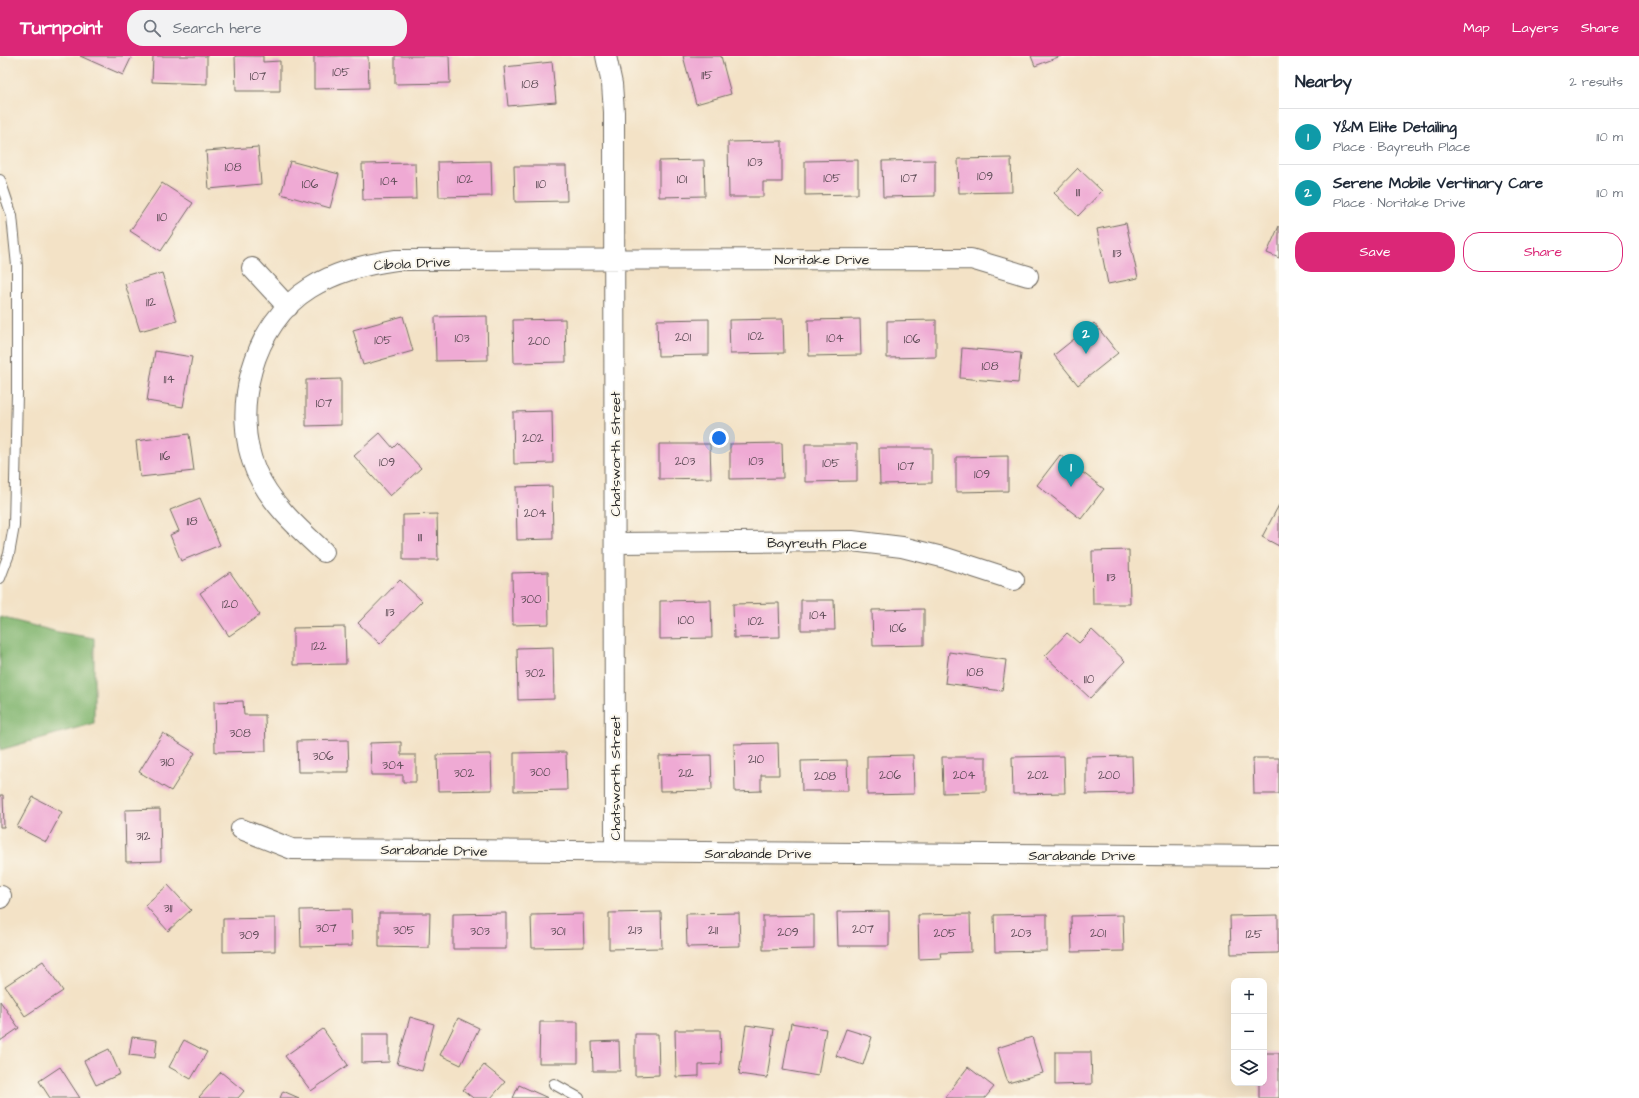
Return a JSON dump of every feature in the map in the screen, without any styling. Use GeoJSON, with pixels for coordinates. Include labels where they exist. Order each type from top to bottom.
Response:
{"type":"FeatureCollection","features":[{"type":"Feature","properties":{"kind":"street","name":"Chatsworth Street"},"geometry":{"type":"LineString","coordinates":[[606,56],[612,84],[614,112],[616,543],[615,852]]}},
{"type":"Feature","properties":{"kind":"street","name":"Noritake Drive"},"geometry":{"type":"LineString","coordinates":[[614,260],[971,259],[1028,276]]}},
{"type":"Feature","properties":{"kind":"street","name":"Cibola Drive"},"geometry":{"type":"LineString","coordinates":[[324,552],[287,518],[270,495],[256,471],[245,418],[246,391],[254,363],[270,328],[288,307],[310,288],[333,276],[370,264],[396,260],[614,260]]}},
{"type":"Feature","properties":{"kind":"street"},"geometry":{"type":"LineString","coordinates":[[252,268],[288,307]]}},
{"type":"Feature","properties":{"kind":"street","name":"Bayreuth Place"},"geometry":{"type":"LineString","coordinates":[[616,543],[852,541],[902,547],[946,558],[1014,580]]}},
{"type":"Feature","properties":{"kind":"street","name":"Sarabande Drive"},"geometry":{"type":"LineString","coordinates":[[241,830],[292,849],[1279,856]]}},
{"type":"Feature","properties":{"kind":"lane"},"geometry":{"type":"LineString","coordinates":[[0,180],[12,216],[17,266],[14,526],[9,554],[0,578]]}},
{"type":"Feature","properties":{"kind":"lane"},"geometry":{"type":"LineString","coordinates":[[554,1084],[579,1098]]}},
{"type":"Feature","properties":{"kind":"green space"},"geometry":{"type":"Polygon","coordinates":[[[0,617],[58,632],[94,638],[94,723],[0,750],[0,617]]]}},
{"type":"Feature","properties":{"kind":"building"},"geometry":{"type":"Polygon","coordinates":[[[80,56],[132,56],[123,75],[80,56]]]}},
{"type":"Feature","properties":{"kind":"building"},"geometry":{"type":"Polygon","coordinates":[[[153,56],[207,56],[207,84],[152,82],[153,56]]]}},
{"type":"Feature","properties":{"kind":"building"},"geometry":{"type":"Polygon","coordinates":[[[235,56],[263,56],[263,62],[280,61],[280,91],[236,91],[235,56]]]}},
{"type":"Feature","properties":{"kind":"building"},"geometry":{"type":"Polygon","coordinates":[[[314,56],[368,56],[369,88],[314,89],[314,56]]]}},
{"type":"Feature","properties":{"kind":"building"},"geometry":{"type":"Polygon","coordinates":[[[395,56],[449,56],[450,83],[395,84],[395,56]]]}},
{"type":"Feature","properties":{"kind":"building"},"geometry":{"type":"Polygon","coordinates":[[[683,56],[721,56],[731,94],[696,104],[683,56]]]}},
{"type":"Feature","properties":{"kind":"building"},"geometry":{"type":"Polygon","coordinates":[[[1031,56],[1061,56],[1035,66],[1031,56]]]}},
{"type":"Feature","properties":{"kind":"building"},"geometry":{"type":"Polygon","coordinates":[[[552,62],[556,102],[508,106],[504,67],[552,62]]]}},
{"type":"Feature","properties":{"kind":"building"},"geometry":{"type":"Polygon","coordinates":[[[782,141],[782,182],[763,182],[763,197],[729,197],[728,142],[782,141]]]}},
{"type":"Feature","properties":{"kind":"building"},"geometry":{"type":"Polygon","coordinates":[[[258,147],[261,184],[209,189],[206,151],[258,147]]]}},
{"type":"Feature","properties":{"kind":"building"},"geometry":{"type":"Polygon","coordinates":[[[1011,158],[1012,192],[959,193],[958,159],[1011,158]]]}},
{"type":"Feature","properties":{"kind":"building"},"geometry":{"type":"Polygon","coordinates":[[[704,160],[705,196],[659,197],[659,161],[704,160]]]}},
{"type":"Feature","properties":{"kind":"building"},"geometry":{"type":"Polygon","coordinates":[[[858,160],[858,194],[805,195],[805,161],[858,160]]]}},
{"type":"Feature","properties":{"kind":"building"},"geometry":{"type":"Polygon","coordinates":[[[935,160],[935,196],[883,197],[882,161],[935,160]]]}},
{"type":"Feature","properties":{"kind":"building"},"geometry":{"type":"Polygon","coordinates":[[[290,161],[339,174],[330,208],[281,194],[290,161]]]}},
{"type":"Feature","properties":{"kind":"building"},"geometry":{"type":"Polygon","coordinates":[[[491,161],[492,196],[439,197],[438,162],[491,161]]]}},
{"type":"Feature","properties":{"kind":"building"},"geometry":{"type":"Polygon","coordinates":[[[415,163],[416,199],[363,200],[362,164],[415,163]]]}},
{"type":"Feature","properties":{"kind":"building"},"geometry":{"type":"Polygon","coordinates":[[[514,166],[566,166],[567,201],[515,202],[514,166]]]}},
{"type":"Feature","properties":{"kind":"building"},"geometry":{"type":"Polygon","coordinates":[[[1078,168],[1102,191],[1078,216],[1054,193],[1078,168]]]}},
{"type":"Feature","properties":{"kind":"building"},"geometry":{"type":"Polygon","coordinates":[[[162,183],[193,203],[161,251],[130,231],[162,183]]]}},
{"type":"Feature","properties":{"kind":"building"},"geometry":{"type":"Polygon","coordinates":[[[1126,223],[1138,278],[1108,284],[1097,229],[1126,223]]]}},
{"type":"Feature","properties":{"kind":"building"},"geometry":{"type":"Polygon","coordinates":[[[1279,226],[1279,258],[1267,253],[1279,226]]]}},
{"type":"Feature","properties":{"kind":"building"},"geometry":{"type":"Polygon","coordinates":[[[162,273],[177,321],[140,331],[125,284],[162,273]]]}},
{"type":"Feature","properties":{"kind":"building"},"geometry":{"type":"Polygon","coordinates":[[[403,316],[413,351],[363,365],[353,330],[403,316]]]}},
{"type":"Feature","properties":{"kind":"building"},"geometry":{"type":"Polygon","coordinates":[[[487,316],[488,360],[436,361],[435,317],[487,316]]]}},
{"type":"Feature","properties":{"kind":"building"},"geometry":{"type":"Polygon","coordinates":[[[565,319],[566,362],[514,363],[513,320],[565,319]]]}},
{"type":"Feature","properties":{"kind":"building"},"geometry":{"type":"Polygon","coordinates":[[[709,319],[709,355],[658,356],[657,320],[709,319]]]}},
{"type":"Feature","properties":{"kind":"building"},"geometry":{"type":"Polygon","coordinates":[[[783,319],[784,353],[730,354],[729,320],[783,319]]]}},
{"type":"Feature","properties":{"kind":"building"},"geometry":{"type":"Polygon","coordinates":[[[860,319],[861,355],[809,356],[808,320],[860,319]]]}},
{"type":"Feature","properties":{"kind":"building"},"geometry":{"type":"Polygon","coordinates":[[[936,320],[936,357],[887,358],[887,321],[936,320]]]}},
{"type":"Feature","properties":{"kind":"building"},"geometry":{"type":"Polygon","coordinates":[[[1094,323],[1118,353],[1078,385],[1054,355],[1094,323]]]}},
{"type":"Feature","properties":{"kind":"building"},"geometry":{"type":"Polygon","coordinates":[[[962,348],[1021,353],[1018,383],[960,378],[962,348]]]}},
{"type":"Feature","properties":{"kind":"building"},"geometry":{"type":"Polygon","coordinates":[[[155,351],[192,357],[183,407],[147,401],[155,351]]]}},
{"type":"Feature","properties":{"kind":"building"},"geometry":{"type":"Polygon","coordinates":[[[341,379],[341,425],[306,426],[306,380],[341,379]]]}},
{"type":"Feature","properties":{"kind":"building"},"geometry":{"type":"Polygon","coordinates":[[[552,411],[553,463],[514,464],[513,412],[552,411]]]}},
{"type":"Feature","properties":{"kind":"building"},"geometry":{"type":"Polygon","coordinates":[[[380,433],[393,448],[398,443],[421,468],[390,496],[354,456],[380,433]]]}},
{"type":"Feature","properties":{"kind":"building"},"geometry":{"type":"Polygon","coordinates":[[[189,434],[194,471],[140,477],[136,441],[189,434]]]}},
{"type":"Feature","properties":{"kind":"building"},"geometry":{"type":"Polygon","coordinates":[[[782,443],[783,478],[730,479],[730,444],[782,443]]]}},
{"type":"Feature","properties":{"kind":"building"},"geometry":{"type":"Polygon","coordinates":[[[659,444],[710,444],[711,478],[659,479],[659,444]]]}},
{"type":"Feature","properties":{"kind":"building"},"geometry":{"type":"Polygon","coordinates":[[[805,444],[857,444],[857,481],[805,482],[805,444]]]}},
{"type":"Feature","properties":{"kind":"building"},"geometry":{"type":"Polygon","coordinates":[[[879,448],[932,448],[932,483],[880,484],[879,448]]]}},
{"type":"Feature","properties":{"kind":"building"},"geometry":{"type":"Polygon","coordinates":[[[1060,455],[1104,489],[1081,519],[1037,485],[1060,455]]]}},
{"type":"Feature","properties":{"kind":"building"},"geometry":{"type":"Polygon","coordinates":[[[1008,456],[1008,491],[956,492],[956,457],[1008,456]]]}},
{"type":"Feature","properties":{"kind":"building"},"geometry":{"type":"Polygon","coordinates":[[[552,486],[553,539],[517,540],[516,487],[552,486]]]}},
{"type":"Feature","properties":{"kind":"building"},"geometry":{"type":"Polygon","coordinates":[[[200,498],[220,545],[181,561],[170,535],[179,531],[170,510],[200,498]]]}},
{"type":"Feature","properties":{"kind":"building"},"geometry":{"type":"Polygon","coordinates":[[[1279,505],[1279,546],[1262,537],[1279,505]]]}},
{"type":"Feature","properties":{"kind":"building"},"geometry":{"type":"Polygon","coordinates":[[[437,514],[438,560],[403,560],[403,515],[437,514]]]}},
{"type":"Feature","properties":{"kind":"building"},"geometry":{"type":"Polygon","coordinates":[[[1129,550],[1130,604],[1093,604],[1092,551],[1129,550]]]}},
{"type":"Feature","properties":{"kind":"building"},"geometry":{"type":"Polygon","coordinates":[[[230,572],[260,615],[229,636],[200,593],[230,572]]]}},
{"type":"Feature","properties":{"kind":"building"},"geometry":{"type":"Polygon","coordinates":[[[548,572],[549,624],[513,625],[512,573],[548,572]]]}},
{"type":"Feature","properties":{"kind":"building"},"geometry":{"type":"Polygon","coordinates":[[[400,580],[422,601],[380,644],[358,623],[400,580]]]}},
{"type":"Feature","properties":{"kind":"building"},"geometry":{"type":"Polygon","coordinates":[[[711,600],[712,638],[660,639],[660,601],[711,600]]]}},
{"type":"Feature","properties":{"kind":"building"},"geometry":{"type":"Polygon","coordinates":[[[801,600],[834,600],[835,630],[801,630],[801,600]]]}},
{"type":"Feature","properties":{"kind":"building"},"geometry":{"type":"Polygon","coordinates":[[[779,603],[780,637],[734,638],[733,604],[779,603]]]}},
{"type":"Feature","properties":{"kind":"building"},"geometry":{"type":"Polygon","coordinates":[[[924,609],[924,645],[873,646],[872,610],[924,609]]]}},
{"type":"Feature","properties":{"kind":"building"},"geometry":{"type":"Polygon","coordinates":[[[345,627],[346,664],[293,665],[293,628],[345,627]]]}},
{"type":"Feature","properties":{"kind":"building"},"geometry":{"type":"Polygon","coordinates":[[[1092,630],[1125,661],[1090,698],[1045,656],[1067,633],[1079,643],[1092,630]]]}},
{"type":"Feature","properties":{"kind":"building"},"geometry":{"type":"Polygon","coordinates":[[[553,647],[554,699],[518,700],[517,648],[553,647]]]}},
{"type":"Feature","properties":{"kind":"building"},"geometry":{"type":"Polygon","coordinates":[[[949,652],[1006,660],[1002,691],[945,683],[949,652]]]}},
{"type":"Feature","properties":{"kind":"building"},"geometry":{"type":"Polygon","coordinates":[[[243,701],[244,715],[265,715],[266,751],[215,752],[214,702],[243,701]]]}},
{"type":"Feature","properties":{"kind":"building"},"geometry":{"type":"Polygon","coordinates":[[[163,733],[195,753],[171,791],[139,772],[163,733]]]}},
{"type":"Feature","properties":{"kind":"building"},"geometry":{"type":"Polygon","coordinates":[[[348,740],[349,772],[298,772],[297,741],[348,740]]]}},
{"type":"Feature","properties":{"kind":"building"},"geometry":{"type":"Polygon","coordinates":[[[401,742],[401,755],[416,755],[416,782],[403,782],[403,775],[371,775],[370,743],[401,742]]]}},
{"type":"Feature","properties":{"kind":"building"},"geometry":{"type":"Polygon","coordinates":[[[778,743],[779,775],[761,775],[761,791],[735,792],[734,744],[778,743]]]}},
{"type":"Feature","properties":{"kind":"building"},"geometry":{"type":"Polygon","coordinates":[[[566,752],[567,790],[514,791],[514,753],[566,752]]]}},
{"type":"Feature","properties":{"kind":"building"},"geometry":{"type":"Polygon","coordinates":[[[491,754],[492,790],[438,791],[437,755],[491,754]]]}},
{"type":"Feature","properties":{"kind":"building"},"geometry":{"type":"Polygon","coordinates":[[[711,755],[712,790],[660,791],[659,756],[711,755]]]}},
{"type":"Feature","properties":{"kind":"building"},"geometry":{"type":"Polygon","coordinates":[[[913,755],[914,794],[867,795],[867,756],[913,755]]]}},
{"type":"Feature","properties":{"kind":"building"},"geometry":{"type":"Polygon","coordinates":[[[1064,756],[1065,793],[1013,794],[1012,757],[1064,756]]]}},
{"type":"Feature","properties":{"kind":"building"},"geometry":{"type":"Polygon","coordinates":[[[1132,756],[1133,793],[1086,794],[1086,757],[1132,756]]]}},
{"type":"Feature","properties":{"kind":"building"},"geometry":{"type":"Polygon","coordinates":[[[942,757],[986,757],[986,792],[943,793],[942,757]]]}},
{"type":"Feature","properties":{"kind":"building"},"geometry":{"type":"Polygon","coordinates":[[[1253,758],[1279,758],[1279,794],[1254,794],[1253,758]]]}},
{"type":"Feature","properties":{"kind":"building"},"geometry":{"type":"Polygon","coordinates":[[[847,760],[848,791],[802,791],[801,761],[847,760]]]}},
{"type":"Feature","properties":{"kind":"building"},"geometry":{"type":"Polygon","coordinates":[[[0,795],[3,795],[4,827],[0,827],[0,795]]]}},
{"type":"Feature","properties":{"kind":"building"},"geometry":{"type":"Polygon","coordinates":[[[33,797],[62,812],[46,842],[17,827],[33,797]]]}},
{"type":"Feature","properties":{"kind":"building"},"geometry":{"type":"Polygon","coordinates":[[[160,809],[161,861],[126,862],[125,810],[160,809]]]}},
{"type":"Feature","properties":{"kind":"building"},"geometry":{"type":"Polygon","coordinates":[[[168,885],[191,910],[168,931],[145,905],[168,885]]]}},
{"type":"Feature","properties":{"kind":"building"},"geometry":{"type":"Polygon","coordinates":[[[351,909],[352,946],[301,947],[300,910],[351,909]]]}},
{"type":"Feature","properties":{"kind":"building"},"geometry":{"type":"Polygon","coordinates":[[[889,911],[889,946],[838,946],[837,912],[889,911]]]}},
{"type":"Feature","properties":{"kind":"building"},"geometry":{"type":"Polygon","coordinates":[[[661,912],[662,948],[609,949],[609,913],[661,912]]]}},
{"type":"Feature","properties":{"kind":"building"},"geometry":{"type":"Polygon","coordinates":[[[379,913],[430,913],[429,948],[379,947],[379,913]]]}},
{"type":"Feature","properties":{"kind":"building"},"geometry":{"type":"Polygon","coordinates":[[[506,913],[506,949],[453,949],[453,914],[506,913]]]}},
{"type":"Feature","properties":{"kind":"building"},"geometry":{"type":"Polygon","coordinates":[[[739,913],[740,946],[687,947],[686,914],[739,913]]]}},
{"type":"Feature","properties":{"kind":"building"},"geometry":{"type":"Polygon","coordinates":[[[583,914],[584,947],[532,948],[531,915],[583,914]]]}},
{"type":"Feature","properties":{"kind":"building"},"geometry":{"type":"Polygon","coordinates":[[[970,914],[971,952],[940,953],[941,958],[919,959],[918,915],[970,914]]]}},
{"type":"Feature","properties":{"kind":"building"},"geometry":{"type":"Polygon","coordinates":[[[1047,914],[1047,951],[995,952],[994,915],[1047,914]]]}},
{"type":"Feature","properties":{"kind":"building"},"geometry":{"type":"Polygon","coordinates":[[[814,915],[814,949],[763,950],[763,916],[814,915]]]}},
{"type":"Feature","properties":{"kind":"building"},"geometry":{"type":"Polygon","coordinates":[[[1123,915],[1124,951],[1072,952],[1071,916],[1123,915]]]}},
{"type":"Feature","properties":{"kind":"building"},"geometry":{"type":"Polygon","coordinates":[[[1278,915],[1278,953],[1231,954],[1230,916],[1278,915]]]}},
{"type":"Feature","properties":{"kind":"building"},"geometry":{"type":"Polygon","coordinates":[[[275,918],[275,951],[223,952],[223,919],[275,918]]]}},
{"type":"Feature","properties":{"kind":"building"},"geometry":{"type":"Polygon","coordinates":[[[43,961],[63,991],[25,1016],[5,986],[43,961]]]}},
{"type":"Feature","properties":{"kind":"building"},"geometry":{"type":"Polygon","coordinates":[[[0,1001],[19,1028],[0,1041],[0,1001]]]}},
{"type":"Feature","properties":{"kind":"building"},"geometry":{"type":"Polygon","coordinates":[[[410,1017],[434,1024],[422,1071],[397,1064],[410,1017]]]}},
{"type":"Feature","properties":{"kind":"building"},"geometry":{"type":"Polygon","coordinates":[[[458,1018],[479,1028],[461,1065],[440,1055],[458,1018]]]}},
{"type":"Feature","properties":{"kind":"building"},"geometry":{"type":"Polygon","coordinates":[[[540,1022],[578,1022],[578,1063],[539,1063],[540,1022]]]}},
{"type":"Feature","properties":{"kind":"building"},"geometry":{"type":"Polygon","coordinates":[[[791,1023],[826,1029],[818,1076],[783,1070],[791,1023]]]}},
{"type":"Feature","properties":{"kind":"building"},"geometry":{"type":"Polygon","coordinates":[[[746,1025],[774,1029],[767,1078],[739,1074],[746,1025]]]}},
{"type":"Feature","properties":{"kind":"building"},"geometry":{"type":"Polygon","coordinates":[[[323,1029],[348,1065],[311,1091],[285,1056],[323,1029]]]}},
{"type":"Feature","properties":{"kind":"building"},"geometry":{"type":"Polygon","coordinates":[[[846,1029],[872,1037],[863,1065],[836,1056],[846,1029]]]}},
{"type":"Feature","properties":{"kind":"building"},"geometry":{"type":"Polygon","coordinates":[[[675,1030],[720,1030],[721,1064],[699,1065],[699,1076],[676,1077],[675,1030]]]}},
{"type":"Feature","properties":{"kind":"building"},"geometry":{"type":"Polygon","coordinates":[[[362,1034],[389,1034],[389,1062],[362,1063],[362,1034]]]}},
{"type":"Feature","properties":{"kind":"building"},"geometry":{"type":"Polygon","coordinates":[[[635,1034],[658,1034],[659,1075],[635,1076],[635,1034]]]}},
{"type":"Feature","properties":{"kind":"building"},"geometry":{"type":"Polygon","coordinates":[[[132,1037],[157,1040],[155,1058],[129,1055],[132,1037]]]}},
{"type":"Feature","properties":{"kind":"building"},"geometry":{"type":"Polygon","coordinates":[[[1032,1037],[1043,1073],[1008,1083],[997,1048],[1032,1037]]]}},
{"type":"Feature","properties":{"kind":"building"},"geometry":{"type":"Polygon","coordinates":[[[184,1040],[207,1052],[191,1079],[169,1067],[184,1040]]]}},
{"type":"Feature","properties":{"kind":"building"},"geometry":{"type":"Polygon","coordinates":[[[619,1041],[620,1071],[593,1071],[592,1042],[619,1041]]]}},
{"type":"Feature","properties":{"kind":"building"},"geometry":{"type":"Polygon","coordinates":[[[109,1049],[120,1074],[96,1085],[84,1061],[109,1049]]]}},
{"type":"Feature","properties":{"kind":"building"},"geometry":{"type":"Polygon","coordinates":[[[1055,1052],[1091,1052],[1092,1084],[1055,1085],[1055,1052]]]}},
{"type":"Feature","properties":{"kind":"building"},"geometry":{"type":"Polygon","coordinates":[[[1267,1053],[1279,1053],[1279,1098],[1259,1098],[1259,1086],[1267,1086],[1267,1053]]]}},
{"type":"Feature","properties":{"kind":"building"},"geometry":{"type":"Polygon","coordinates":[[[484,1065],[505,1082],[491,1098],[473,1098],[463,1090],[484,1065]]]}},
{"type":"Feature","properties":{"kind":"building"},"geometry":{"type":"Polygon","coordinates":[[[60,1067],[80,1098],[50,1098],[39,1081],[60,1067]]]}},
{"type":"Feature","properties":{"kind":"building"},"geometry":{"type":"Polygon","coordinates":[[[968,1067],[994,1087],[985,1098],[946,1098],[945,1097],[968,1067]]]}},
{"type":"Feature","properties":{"kind":"building"},"geometry":{"type":"Polygon","coordinates":[[[221,1072],[244,1091],[238,1098],[200,1098],[199,1097],[221,1072]]]}},
{"type":"Feature","properties":{"kind":"building"},"geometry":{"type":"Polygon","coordinates":[[[519,1085],[548,1098],[513,1098],[519,1085]]]}},
{"type":"Feature","properties":{"kind":"building"},"geometry":{"type":"Polygon","coordinates":[[[283,1091],[299,1098],[280,1098],[283,1091]]]}},
{"type":"Feature","properties":{"kind":"place","name":"Serene Mobile Vertinary Care"},"geometry":{"type":"Point","coordinates":[1086,354]}},
{"type":"Feature","properties":{"kind":"place","name":"Y&M Elite Detailing"},"geometry":{"type":"Point","coordinates":[1071,487]}}]}
